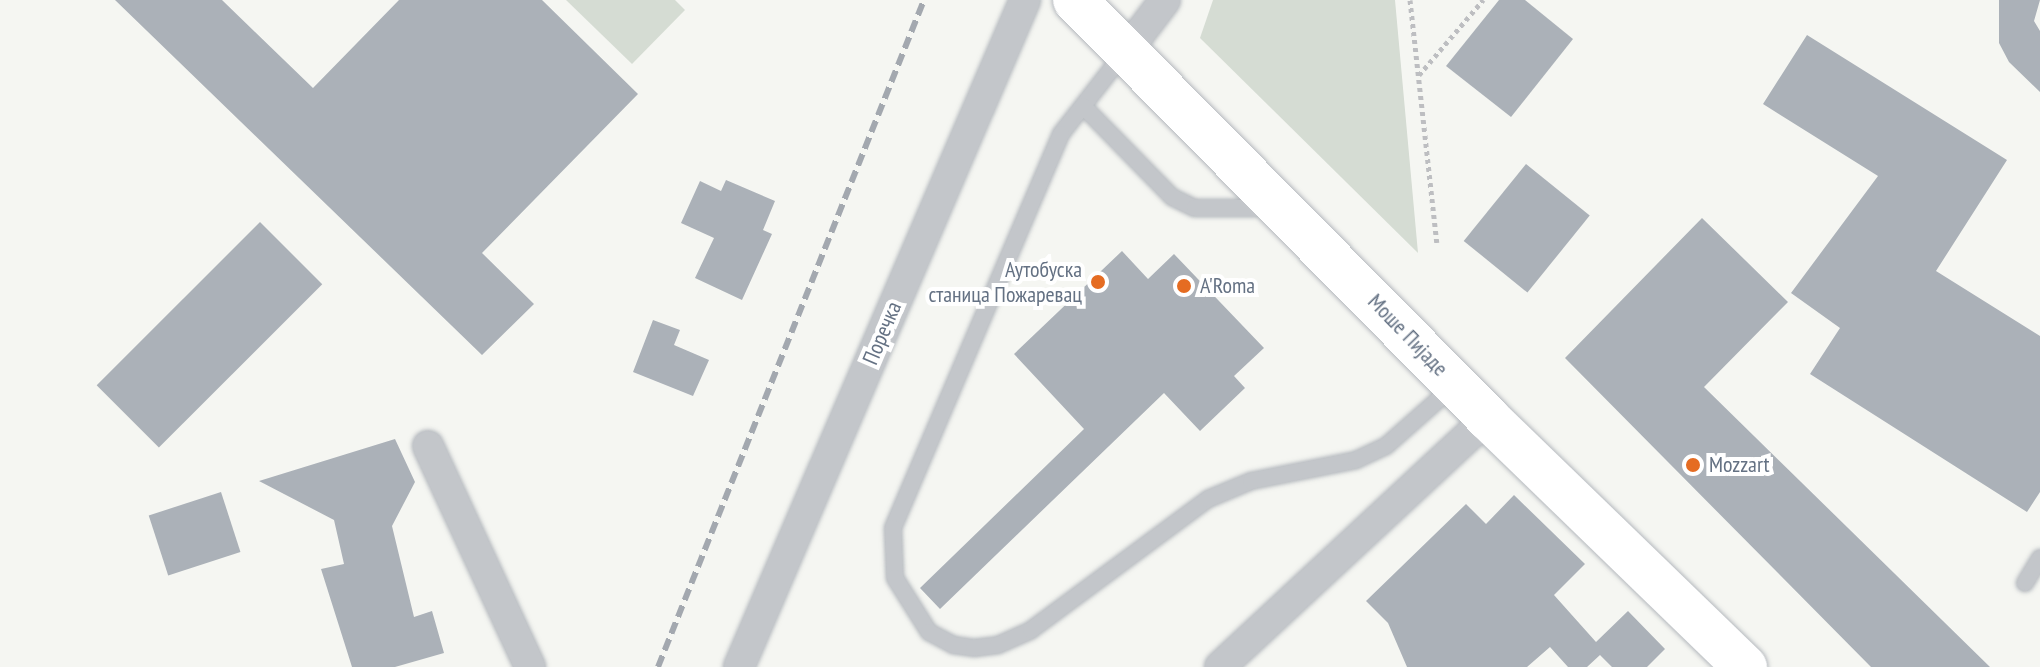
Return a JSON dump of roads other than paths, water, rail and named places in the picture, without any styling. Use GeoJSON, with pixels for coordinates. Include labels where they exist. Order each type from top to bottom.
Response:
{"type":"FeatureCollection","features":[{"type":"Feature","properties":{"kind":"street","name":"Поречка"},"geometry":{"type":"LineString","coordinates":[[739,667],[1025,0]]}},
{"type":"Feature","properties":{"kind":"street","name":"Моше Пијаде"},"geometry":{"type":"LineString","coordinates":[[1075,0],[1128,49],[1488,418],[1745,667]]}},
{"type":"Feature","properties":{"kind":"street"},"geometry":{"type":"LineString","coordinates":[[1128,49],[1165,0]]}},
{"type":"Feature","properties":{"kind":"street"},"geometry":{"type":"LineString","coordinates":[[1220,667],[1488,418]]}},
{"type":"Feature","properties":{"kind":"street"},"geometry":{"type":"LineString","coordinates":[[428,446],[530,667]]}},
{"type":"Feature","properties":{"kind":"lane"},"geometry":{"type":"LineString","coordinates":[[1128,49],[1061,134],[893,528],[895,578],[929,632],[953,645],[974,648],[998,645],[1031,630],[1208,499],[1251,481],[1356,460],[1386,446],[1456,384]]}},
{"type":"Feature","properties":{"kind":"lane"},"geometry":{"type":"LineString","coordinates":[[1083,106],[1172,197],[1195,208],[1283,208]]}},
{"type":"Feature","properties":{"kind":"lane"},"geometry":{"type":"LineString","coordinates":[[2025,583],[2040,558]]}},
{"type":"Feature","properties":{"kind":"railway"},"geometry":{"type":"LineString","coordinates":[[658,667],[924,0]]}},
{"type":"Feature","properties":{"kind":"place","name":"Аутобуска станица Пожаревац"},"geometry":{"type":"Point","coordinates":[1098,282]}},
{"type":"Feature","properties":{"kind":"place","name":"A'Roma"},"geometry":{"type":"Point","coordinates":[1184,286]}},
{"type":"Feature","properties":{"kind":"place","name":"Mozzart"},"geometry":{"type":"Point","coordinates":[1693,465]}}]}
